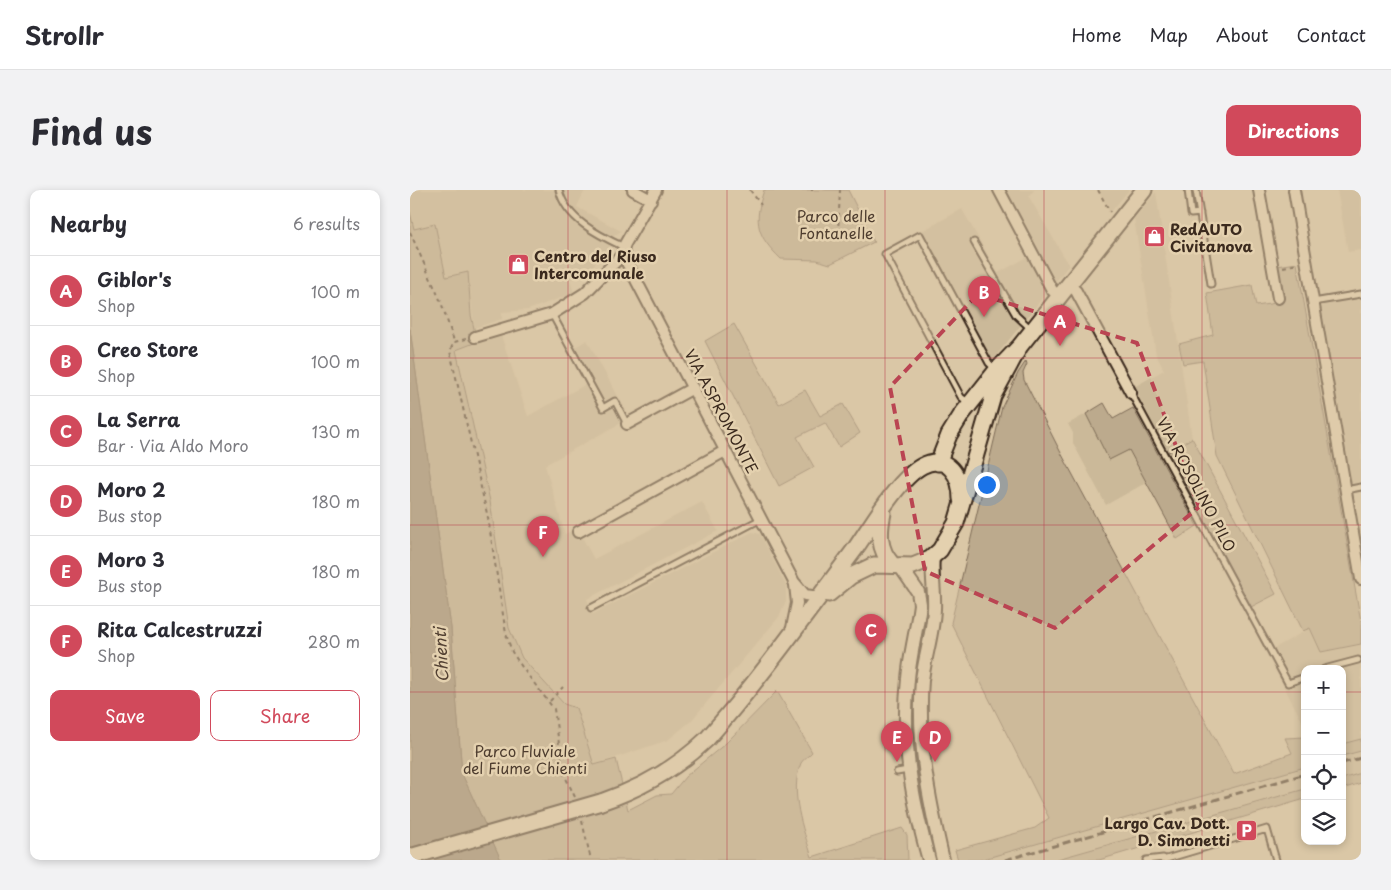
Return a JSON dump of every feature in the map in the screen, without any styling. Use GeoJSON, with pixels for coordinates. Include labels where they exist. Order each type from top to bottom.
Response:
{"type":"FeatureCollection","features":[{"type":"Feature","properties":{"kind":"main road"},"geometry":{"type":"LineString","coordinates":[[938,463],[953,427],[970,404],[996,371],[1020,346],[1144,190]]}},
{"type":"Feature","properties":{"kind":"main road"},"geometry":{"type":"LineString","coordinates":[[771,658],[837,586],[867,567],[879,564],[922,563],[933,556],[949,537],[956,523],[961,499],[993,396],[1020,346]]}},
{"type":"Feature","properties":{"kind":"main road"},"geometry":{"type":"LineString","coordinates":[[410,857],[601,802],[645,785],[686,758],[721,723],[819,597],[897,490],[913,473],[922,466],[938,463],[947,466],[957,475],[961,485],[961,499]]}},
{"type":"Feature","properties":{"kind":"main road"},"geometry":{"type":"LineString","coordinates":[[884,509],[881,524],[882,547],[886,557],[896,565]]}},
{"type":"Feature","properties":{"kind":"street"},"geometry":{"type":"LineString","coordinates":[[633,190],[650,200]]}},
{"type":"Feature","properties":{"kind":"street"},"geometry":{"type":"LineString","coordinates":[[476,337],[552,314],[584,292],[623,251],[656,190]]}},
{"type":"Feature","properties":{"kind":"street","name":"VIA ROSOLINO PILO"},"geometry":{"type":"LineString","coordinates":[[999,190],[1052,290],[1076,292],[1131,393]]}},
{"type":"Feature","properties":{"kind":"street"},"geometry":{"type":"LineString","coordinates":[[1259,190],[1278,298]]}},
{"type":"Feature","properties":{"kind":"street"},"geometry":{"type":"LineString","coordinates":[[1294,190],[1361,579]]}},
{"type":"Feature","properties":{"kind":"street","name":"VIA ASPROMONTE"},"geometry":{"type":"LineString","coordinates":[[623,251],[692,388],[794,582],[805,596],[819,597]]}},
{"type":"Feature","properties":{"kind":"street"},"geometry":{"type":"LineString","coordinates":[[627,424],[692,388]]}},
{"type":"Feature","properties":{"kind":"street"},"geometry":{"type":"LineString","coordinates":[[578,532],[725,451]]}},
{"type":"Feature","properties":{"kind":"street"},"geometry":{"type":"LineString","coordinates":[[933,556],[934,608],[922,678],[921,721],[926,783],[943,860]]}},
{"type":"Feature","properties":{"kind":"street"},"geometry":{"type":"LineString","coordinates":[[896,565],[918,592],[920,604],[907,693],[903,771],[929,860]]}},
{"type":"Feature","properties":{"kind":"street","name":"VIA ASPROMONTE"},"geometry":{"type":"LineString","coordinates":[[791,633],[797,603],[794,582]]}},
{"type":"Feature","properties":{"kind":"lane"},"geometry":{"type":"LineString","coordinates":[[554,190],[560,191],[565,206],[574,218],[623,251]]}},
{"type":"Feature","properties":{"kind":"lane"},"geometry":{"type":"LineString","coordinates":[[1188,190],[1191,214],[1200,213]]}},
{"type":"Feature","properties":{"kind":"lane"},"geometry":{"type":"LineString","coordinates":[[1196,190],[1211,284]]}},
{"type":"Feature","properties":{"kind":"lane"},"geometry":{"type":"LineString","coordinates":[[970,404],[961,397],[885,254],[920,235],[989,363],[996,371]]}},
{"type":"Feature","properties":{"kind":"lane"},"geometry":{"type":"LineString","coordinates":[[974,242],[1016,315],[1033,330]]}},
{"type":"Feature","properties":{"kind":"lane"},"geometry":{"type":"LineString","coordinates":[[1313,302],[1361,294]]}},
{"type":"Feature","properties":{"kind":"lane"},"geometry":{"type":"LineString","coordinates":[[552,314],[603,408],[615,401],[627,424]]}},
{"type":"Feature","properties":{"kind":"lane","name":"VIA ROSOLINO PILO"},"geometry":{"type":"LineString","coordinates":[[1131,393],[1288,684],[1301,679]]}},
{"type":"Feature","properties":{"kind":"lane"},"geometry":{"type":"LineString","coordinates":[[1346,490],[1361,487]]}},
{"type":"Feature","properties":{"kind":"lane"},"geometry":{"type":"LineString","coordinates":[[591,608],[761,519]]}},
{"type":"Feature","properties":{"kind":"lane"},"geometry":{"type":"LineString","coordinates":[[1339,665],[1358,660]]}},
{"type":"Feature","properties":{"kind":"lane"},"geometry":{"type":"LineString","coordinates":[[1146,860],[1163,859],[1267,828],[1276,860]]}},
{"type":"Feature","properties":{"kind":"path"},"geometry":{"type":"LineString","coordinates":[[750,190],[761,205]]}},
{"type":"Feature","properties":{"kind":"path"},"geometry":{"type":"LineString","coordinates":[[838,233],[840,190]]}},
{"type":"Feature","properties":{"kind":"path"},"geometry":{"type":"LineString","coordinates":[[1098,190],[1110,213]]}},
{"type":"Feature","properties":{"kind":"path"},"geometry":{"type":"LineString","coordinates":[[410,232],[448,318],[454,342],[450,351],[488,518],[506,634],[512,652],[550,702],[556,716],[563,772],[576,801]]}},
{"type":"Feature","properties":{"kind":"path"},"geometry":{"type":"LineString","coordinates":[[550,702],[563,687]]}},
{"type":"Feature","properties":{"kind":"path"},"geometry":{"type":"LineString","coordinates":[[580,814],[591,860]]}},
{"type":"Feature","properties":{"kind":"highlighted area"},"geometry":{"type":"Polygon","coordinates":[[[978,294],[1137,343],[1199,507],[1055,628],[925,571],[890,387],[978,294]]]}},
{"type":"Feature","properties":{"kind":"shaded area"},"geometry":{"type":"Polygon","coordinates":[[[410,190],[585,190],[577,207],[621,231],[614,236],[608,249],[592,267],[583,274],[570,279],[574,293],[528,310],[502,312],[502,319],[474,328],[468,272],[446,278],[435,225],[414,229],[410,212],[410,190]]]}},
{"type":"Feature","properties":{"kind":"shaded area"},"geometry":{"type":"Polygon","coordinates":[[[999,190],[1034,190],[1029,197],[1069,265],[992,361],[922,231],[962,209],[998,273],[1033,254],[999,190]]]}},
{"type":"Feature","properties":{"kind":"shaded area"},"geometry":{"type":"Polygon","coordinates":[[[1098,190],[1129,190],[1110,213],[1098,190]]]}},
{"type":"Feature","properties":{"kind":"shaded area"},"geometry":{"type":"Polygon","coordinates":[[[1337,190],[1361,190],[1361,250],[1348,252],[1337,190]]]}},
{"type":"Feature","properties":{"kind":"shaded area"},"geometry":{"type":"Polygon","coordinates":[[[1156,192],[1192,438],[1168,452],[1134,387],[1164,370],[1156,355],[1134,219],[1156,192]]]}},
{"type":"Feature","properties":{"kind":"shaded area"},"geometry":{"type":"Polygon","coordinates":[[[1361,294],[1361,487],[1346,490],[1313,302],[1361,294]]]}},
{"type":"Feature","properties":{"kind":"shaded area"},"geometry":{"type":"Polygon","coordinates":[[[501,335],[528,416],[590,382],[572,349],[587,340],[630,418],[545,465],[565,534],[577,528],[594,559],[702,502],[718,531],[587,599],[593,614],[752,532],[760,534],[786,585],[786,601],[779,617],[691,721],[668,740],[594,765],[576,708],[564,704],[522,658],[509,628],[490,501],[456,350],[501,335]]]}},
{"type":"Feature","properties":{"kind":"shaded area"},"geometry":{"type":"Polygon","coordinates":[[[1086,414],[1109,460],[1129,450],[1147,482],[1106,505],[1073,443],[1073,433],[1068,424],[1086,414]]]}},
{"type":"Feature","properties":{"kind":"shaded area"},"geometry":{"type":"Polygon","coordinates":[[[1251,607],[1273,649],[1310,628],[1321,652],[1361,644],[1361,783],[1346,788],[1346,665],[1301,665],[1301,719],[1244,611],[1251,607]]]}},
{"type":"Feature","properties":{"kind":"shaded area"},"geometry":{"type":"Polygon","coordinates":[[[1301,755],[1301,800],[1099,860],[958,860],[955,850],[1301,755]]]}},
{"type":"Feature","properties":{"kind":"green space","name":"Parco delle Fontanelle"},"geometry":{"type":"Polygon","coordinates":[[[764,190],[848,190],[874,242],[830,264],[817,260],[781,259],[762,236],[759,228],[759,211],[764,190]]]}},
{"type":"Feature","properties":{"kind":"green space","name":"Parco Fluviale del Fiume Chienti"},"geometry":{"type":"Polygon","coordinates":[[[410,212],[414,229],[435,224],[446,277],[468,272],[471,315],[477,342],[456,350],[490,501],[509,628],[522,658],[564,704],[576,708],[594,765],[616,759],[628,810],[657,795],[671,794],[686,776],[726,743],[777,691],[812,752],[801,763],[796,786],[799,810],[812,857],[902,828],[907,835],[908,860],[501,860],[462,774],[451,628],[410,329],[410,212]]]}},
{"type":"Feature","properties":{"kind":"green space"},"geometry":{"type":"Polygon","coordinates":[[[1297,263],[1361,622],[1361,644],[1321,652],[1310,628],[1303,631],[1217,456],[1203,361],[1183,364],[1179,344],[1213,335],[1207,293],[1252,285],[1256,306],[1283,302],[1277,266],[1297,263]]]}},
{"type":"Feature","properties":{"kind":"green space"},"geometry":{"type":"Polygon","coordinates":[[[734,324],[779,404],[805,390],[820,416],[843,404],[860,433],[839,447],[825,423],[797,437],[814,467],[779,486],[705,341],[734,324]]]}},
{"type":"Feature","properties":{"kind":"green space"},"geometry":{"type":"Polygon","coordinates":[[[1026,361],[1027,364],[1023,373],[1024,380],[1060,451],[1234,774],[1292,753],[1285,738],[1301,737],[1301,768],[980,860],[958,860],[955,850],[1035,828],[1049,818],[951,623],[1002,407],[1018,373],[1026,361]]]}},
{"type":"Feature","properties":{"kind":"green space"},"geometry":{"type":"Polygon","coordinates":[[[1104,403],[1113,419],[1133,408],[1197,526],[1177,539],[1129,450],[1109,460],[1086,414],[1104,403]]]}},
{"type":"Feature","properties":{"kind":"green space"},"geometry":{"type":"Polygon","coordinates":[[[1192,438],[1276,594],[1251,607],[1168,452],[1192,438]]]}},
{"type":"Feature","properties":{"kind":"green space"},"geometry":{"type":"Polygon","coordinates":[[[1361,739],[1361,751],[1346,755],[1346,743],[1361,739]]]}},
{"type":"Feature","properties":{"kind":"green space"},"geometry":{"type":"Polygon","coordinates":[[[1361,773],[1361,783],[1346,788],[1346,778],[1361,773]]]}},
{"type":"Feature","properties":{"kind":"green space"},"geometry":{"type":"Polygon","coordinates":[[[1301,790],[1301,800],[1099,860],[1054,860],[1301,790]]]}},
{"type":"Feature","properties":{"kind":"water","name":"Chienti"},"geometry":{"type":"Polygon","coordinates":[[[410,329],[451,628],[462,774],[501,860],[410,860],[410,329]]]}},
{"type":"Feature","properties":{"kind":"railway"},"geometry":{"type":"LineString","coordinates":[[1346,762],[1361,758]]}},
{"type":"Feature","properties":{"kind":"railway"},"geometry":{"type":"LineString","coordinates":[[1005,860],[1301,775]]}},
{"type":"Feature","properties":{"kind":"place","name":"RedAUTO Civitanova"},"geometry":{"type":"Point","coordinates":[1154,237]}},
{"type":"Feature","properties":{"kind":"place","name":"Centro del Riuso Intercomunale"},"geometry":{"type":"Point","coordinates":[518,264]}},
{"type":"Feature","properties":{"kind":"place","name":"Creo Store"},"geometry":{"type":"Point","coordinates":[984,317]}},
{"type":"Feature","properties":{"kind":"place","name":"Giblor's"},"geometry":{"type":"Point","coordinates":[1060,346]}},
{"type":"Feature","properties":{"kind":"place","name":"Rita Calcestruzzi"},"geometry":{"type":"Point","coordinates":[543,557]}},
{"type":"Feature","properties":{"kind":"place","name":"La Serra"},"geometry":{"type":"Point","coordinates":[871,655]}},
{"type":"Feature","properties":{"kind":"place","name":"Moro 3"},"geometry":{"type":"Point","coordinates":[897,762]}},
{"type":"Feature","properties":{"kind":"place","name":"Moro 2"},"geometry":{"type":"Point","coordinates":[935,762]}},
{"type":"Feature","properties":{"kind":"place","name":"Largo Cav. Dott. D. Simonetti"},"geometry":{"type":"Point","coordinates":[1246,831]}}]}
